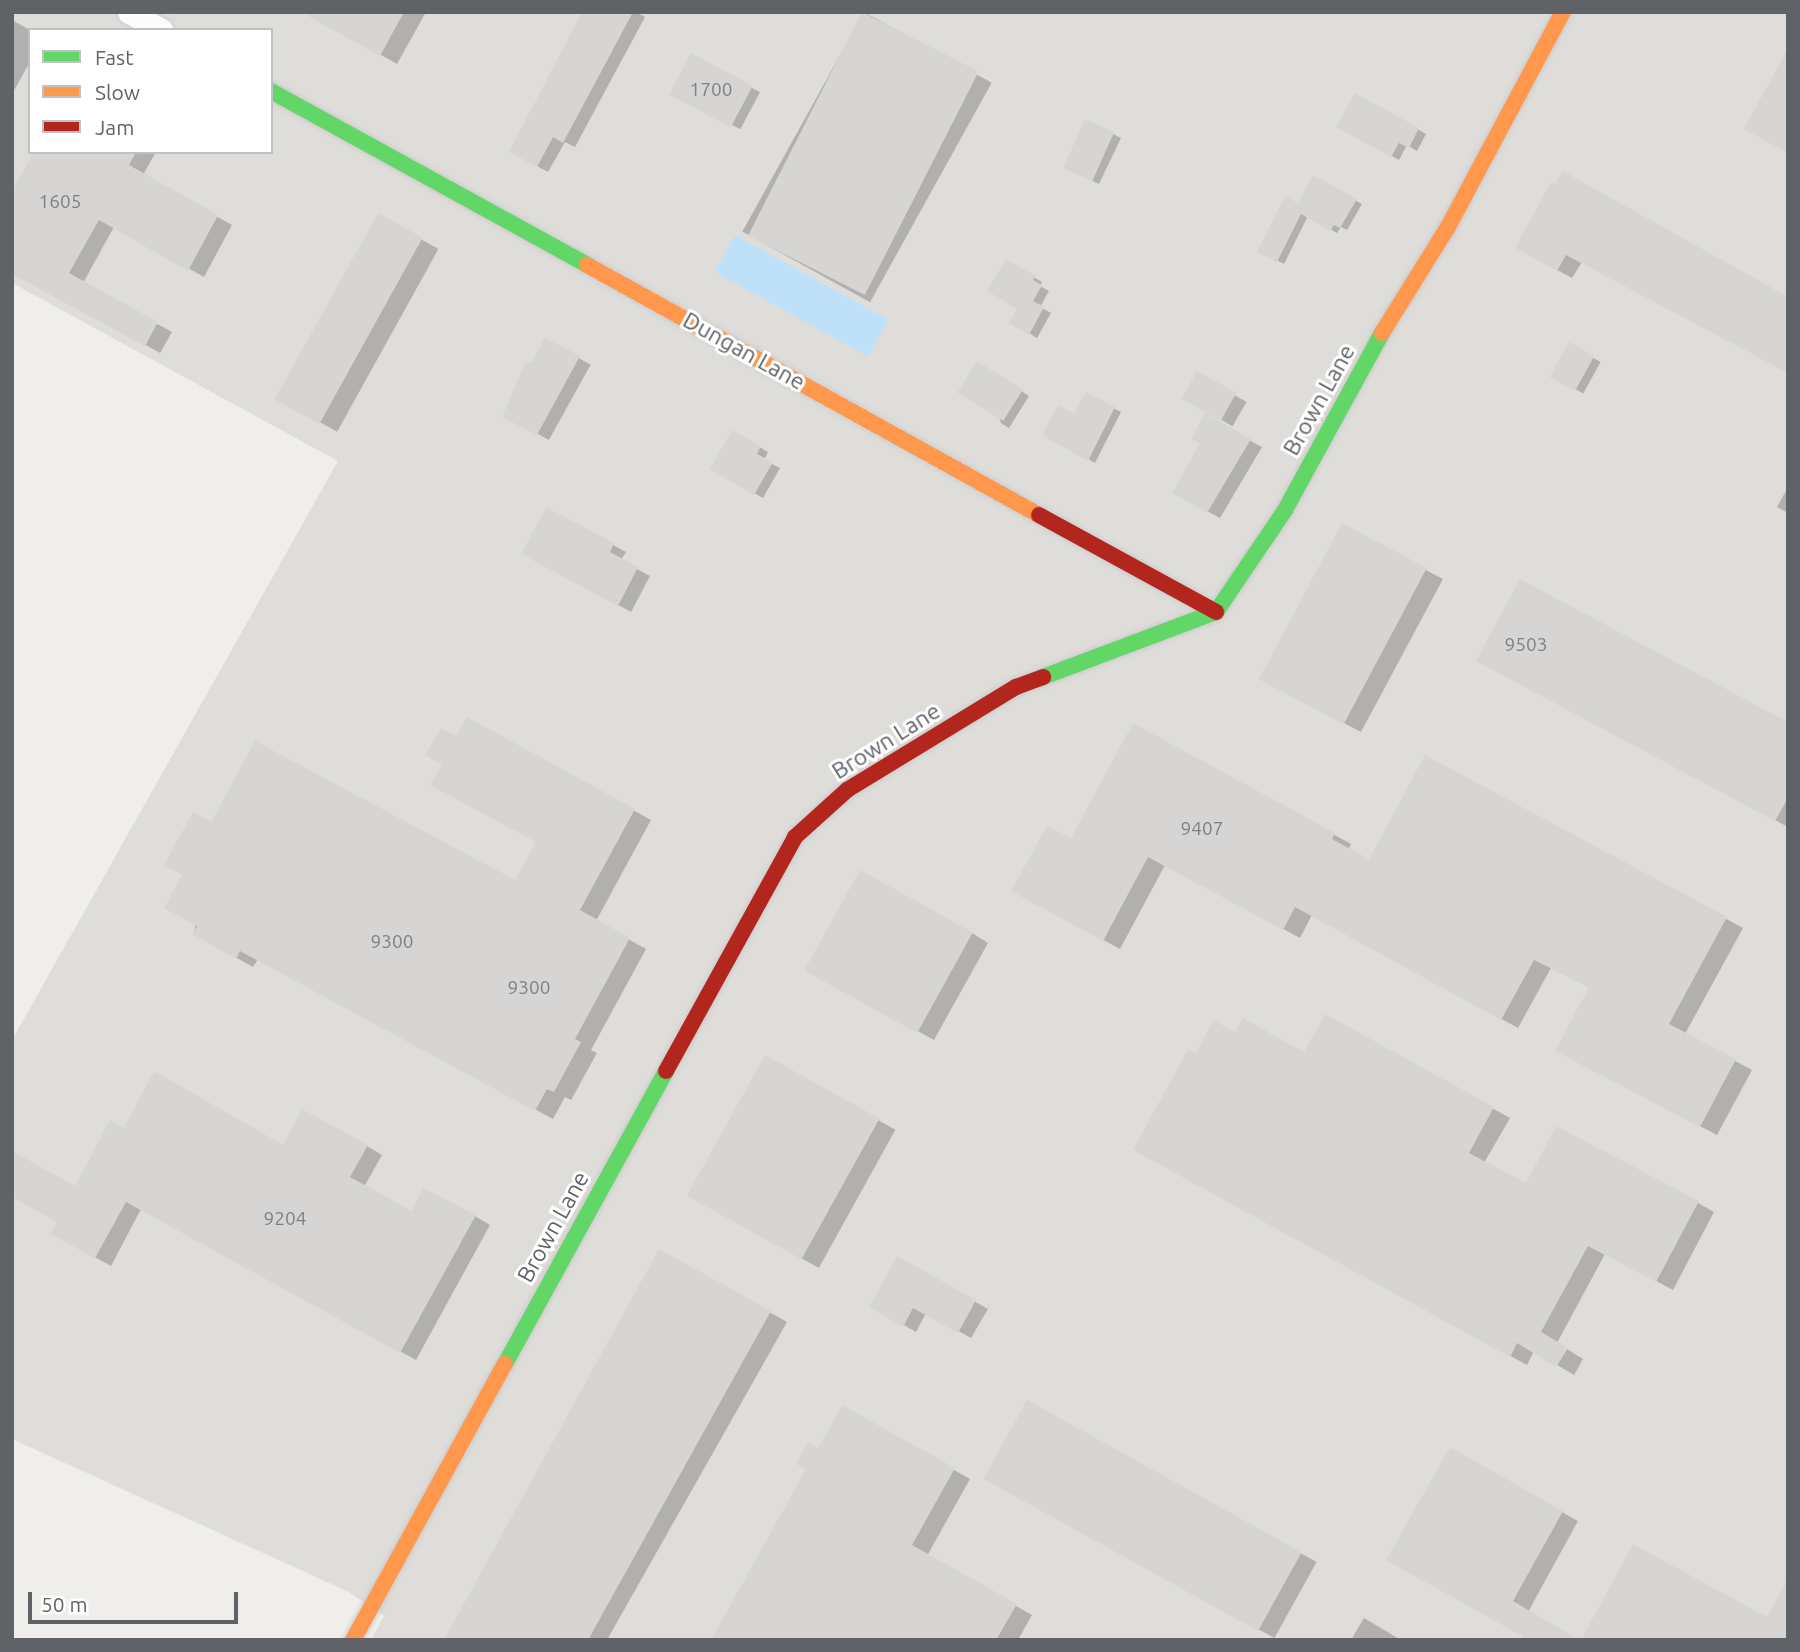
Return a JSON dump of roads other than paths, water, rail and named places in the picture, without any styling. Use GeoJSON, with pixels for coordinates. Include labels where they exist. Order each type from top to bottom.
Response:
{"type":"FeatureCollection","features":[{"type":"Feature","properties":{"kind":"street"},"geometry":{"type":"LineString","coordinates":[[129,12],[157,28]]}},
{"type":"Feature","properties":{"kind":"street","name":"Brown Lane"},"geometry":{"type":"LineString","coordinates":[[353,1640],[795,837],[847,790],[1016,687],[1216,612],[1285,510],[1392,315],[1448,227],[1563,12]]}},
{"type":"Feature","properties":{"kind":"street","name":"Dungan Lane"},"geometry":{"type":"LineString","coordinates":[[273,92],[1216,612]]}},
{"type":"Feature","properties":{"kind":"water"},"geometry":{"type":"Polygon","coordinates":[[[735,235],[888,320],[868,357],[715,272],[735,235]]]}}]}
